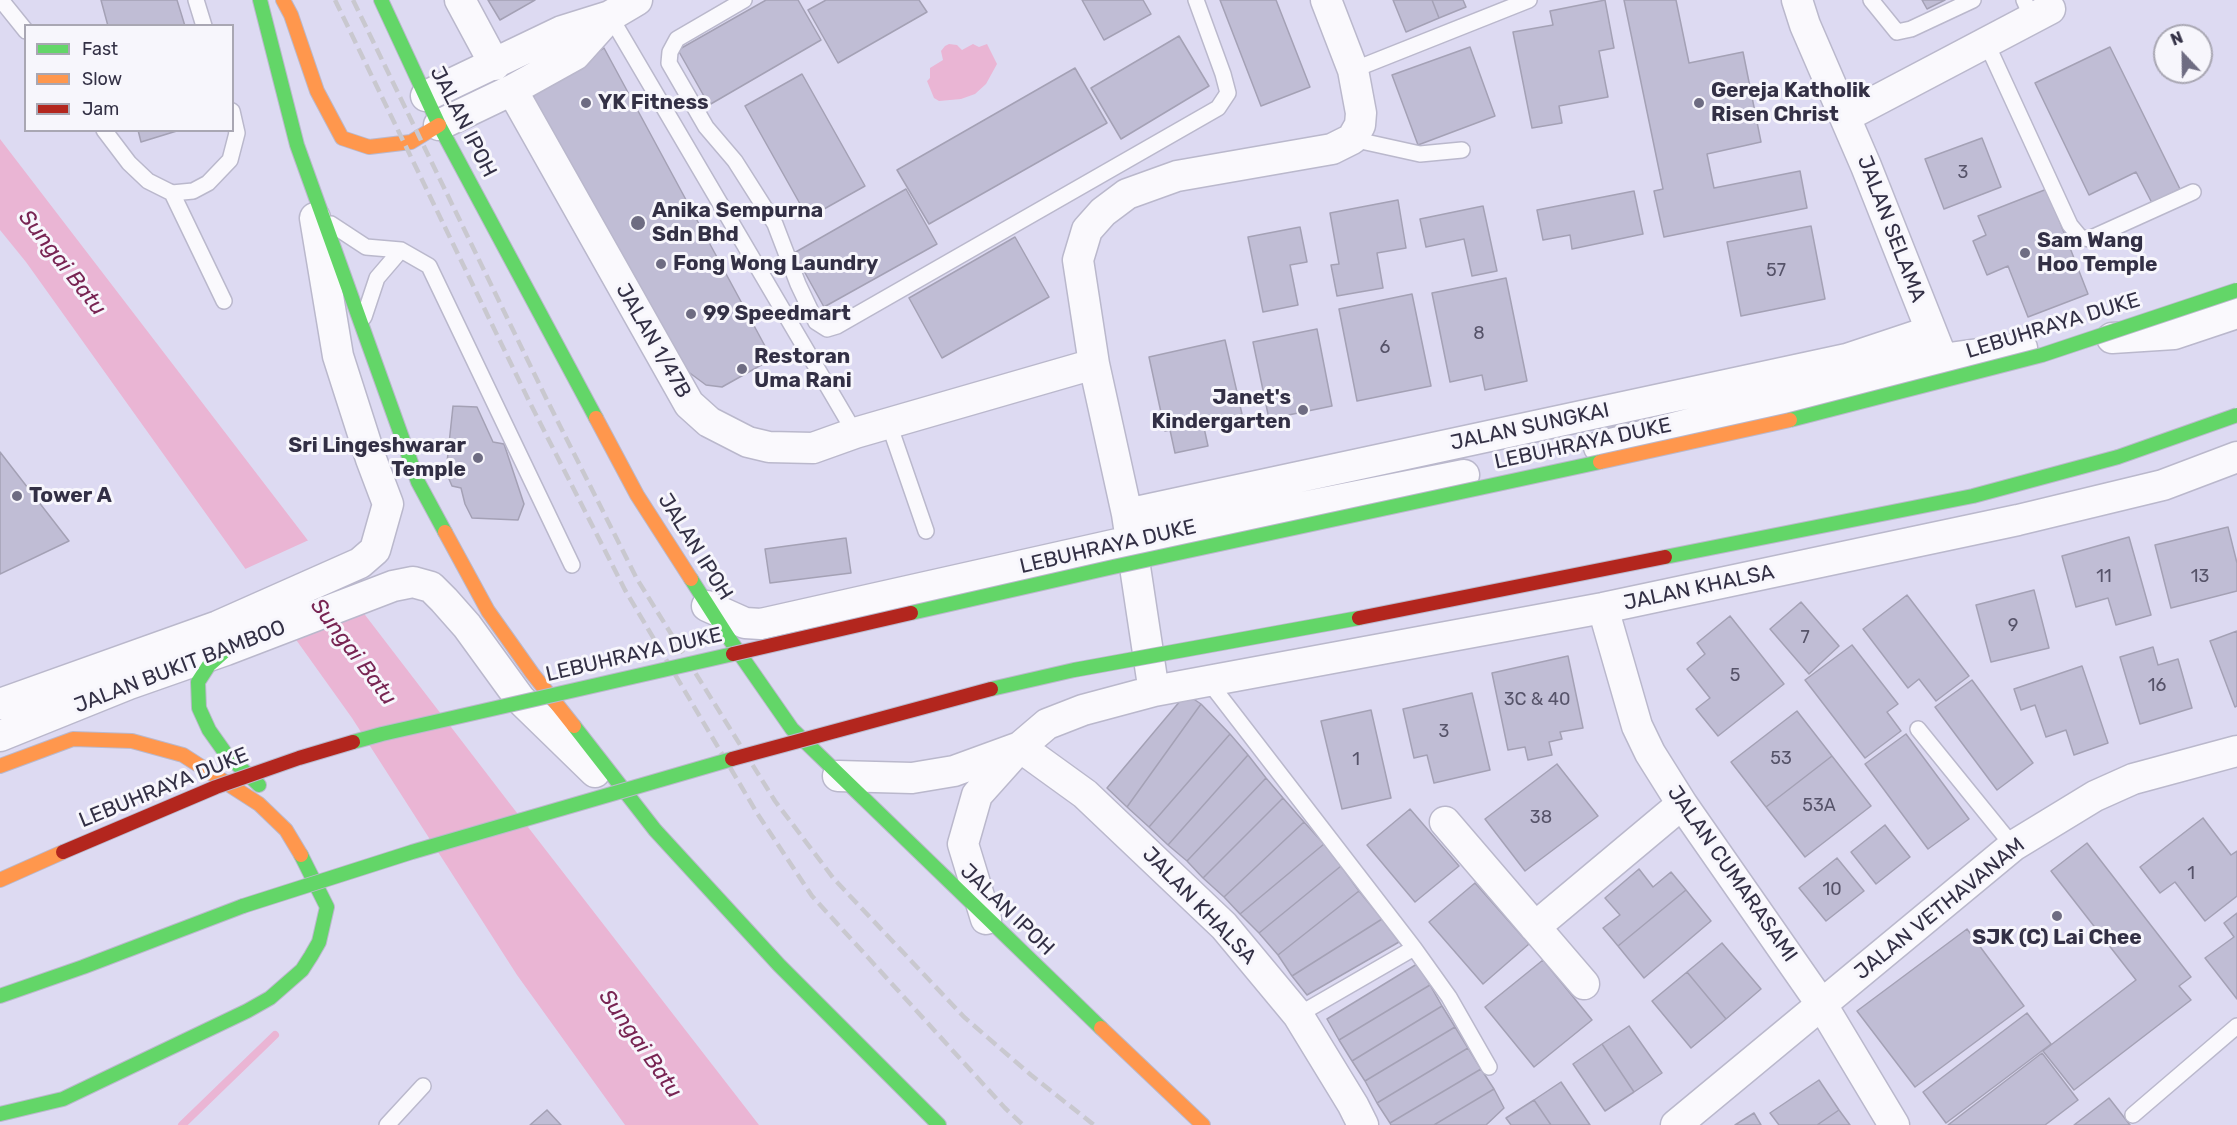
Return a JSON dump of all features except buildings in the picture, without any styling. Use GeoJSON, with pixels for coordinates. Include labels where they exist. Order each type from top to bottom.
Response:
{"type":"FeatureCollection","features":[{"type":"Feature","properties":{"kind":"main road"},"geometry":{"type":"LineString","coordinates":[[260,0],[297,146],[418,483],[488,611],[539,682],[655,830],[779,965],[939,1125]]}},
{"type":"Feature","properties":{"kind":"main road"},"geometry":{"type":"LineString","coordinates":[[283,0],[291,15],[317,91],[342,138],[369,147],[411,142],[439,125]]}},
{"type":"Feature","properties":{"kind":"main road","name":"JALAN IPOH"},"geometry":{"type":"LineString","coordinates":[[381,0],[439,125],[637,495],[707,606],[792,729],[986,919],[1203,1125]]}},
{"type":"Feature","properties":{"kind":"main road","name":"LEBUHRAYA DUKE"},"geometry":{"type":"LineString","coordinates":[[0,880],[216,787],[299,758],[382,734],[1113,567],[1776,424],[2042,355],[2237,290]]}},
{"type":"Feature","properties":{"kind":"main road"},"geometry":{"type":"LineString","coordinates":[[0,996],[243,906],[412,852],[753,753],[962,696],[1074,670],[1352,619],[1973,496],[2118,457],[2237,415]]}},
{"type":"Feature","properties":{"kind":"main road"},"geometry":{"type":"LineString","coordinates":[[222,638],[198,682],[199,708],[209,730],[226,754],[268,794]]}},
{"type":"Feature","properties":{"kind":"main road"},"geometry":{"type":"LineString","coordinates":[[0,766],[73,739],[132,741],[183,755],[259,804],[285,830],[304,860],[327,907]]}},
{"type":"Feature","properties":{"kind":"main road"},"geometry":{"type":"LineString","coordinates":[[72,755],[83,751],[114,747],[148,747],[183,755]]}},
{"type":"Feature","properties":{"kind":"main road"},"geometry":{"type":"LineString","coordinates":[[0,1114],[63,1099],[270,998],[302,970],[319,942],[327,907],[325,878],[317,857]]}},
{"type":"Feature","properties":{"kind":"street"},"geometry":{"type":"LineString","coordinates":[[460,0],[495,64]]}},
{"type":"Feature","properties":{"kind":"street"},"geometry":{"type":"LineString","coordinates":[[426,96],[562,31],[610,16],[637,0]]}},
{"type":"Feature","properties":{"kind":"street"},"geometry":{"type":"LineString","coordinates":[[1154,691],[1129,527],[1094,364],[1078,260],[1087,230],[1103,212],[1127,194],[1177,177],[1332,149],[1356,132],[1361,113],[1353,70],[1326,0]]}},
{"type":"Feature","properties":{"kind":"street","name":"JALAN SELAMA"},"geometry":{"type":"LineString","coordinates":[[1797,0],[1805,25],[1845,117],[1942,359]]}},
{"type":"Feature","properties":{"kind":"street"},"geometry":{"type":"LineString","coordinates":[[1845,117],[1986,42],[2036,9]]}},
{"type":"Feature","properties":{"kind":"street"},"geometry":{"type":"LineString","coordinates":[[439,125],[512,90],[575,55],[610,16]]}},
{"type":"Feature","properties":{"kind":"street","name":"JALAN 1/47B"},"geometry":{"type":"LineString","coordinates":[[512,90],[679,390],[689,404],[709,422],[748,442],[769,447],[813,448],[855,433],[1094,364]]}},
{"type":"Feature","properties":{"kind":"street","name":"JALAN BUKIT BAMBOO"},"geometry":{"type":"LineString","coordinates":[[0,736],[129,684],[222,638],[360,563],[375,550],[388,504],[338,356],[318,244],[311,183]]}},
{"type":"Feature","properties":{"kind":"street"},"geometry":{"type":"LineString","coordinates":[[707,606],[745,623],[761,624],[1129,527],[1570,454],[1942,359],[2080,340],[2174,334],[2237,313]]}},
{"type":"Feature","properties":{"kind":"street","name":"JALAN SUNGKAI"},"geometry":{"type":"LineString","coordinates":[[1129,527],[1847,359],[1931,331]]}},
{"type":"Feature","properties":{"kind":"street","name":"JALAN KHALSA"},"geometry":{"type":"LineString","coordinates":[[986,919],[963,844],[977,795],[1020,747],[1047,723],[1083,710],[1154,691],[1603,608],[2051,512],[2163,485],[2237,457]]}},
{"type":"Feature","properties":{"kind":"street","name":"JALAN BUKIT BAMBOO"},"geometry":{"type":"LineString","coordinates":[[0,704],[393,586],[413,582],[431,587],[467,626],[520,699],[655,830]]}},
{"type":"Feature","properties":{"kind":"street","name":"JALAN CUMARASAMI"},"geometry":{"type":"LineString","coordinates":[[1603,608],[1637,726],[1650,753],[1682,804],[1822,1005],[1894,1125]]}},
{"type":"Feature","properties":{"kind":"street","name":"JALAN KHALSA"},"geometry":{"type":"LineString","coordinates":[[838,776],[912,778],[954,771],[1020,747]]}},
{"type":"Feature","properties":{"kind":"street","name":"JALAN KHALSA"},"geometry":{"type":"LineString","coordinates":[[1020,747],[1085,794],[1215,918],[1298,1015],[1363,1125]]}},
{"type":"Feature","properties":{"kind":"street","name":"JALAN VETHAVANAM"},"geometry":{"type":"LineString","coordinates":[[1676,1125],[2013,846],[2095,796],[2133,779],[2237,751]]}},
{"type":"Feature","properties":{"kind":"street"},"geometry":{"type":"LineString","coordinates":[[1535,927],[1682,804]]}},
{"type":"Feature","properties":{"kind":"street"},"geometry":{"type":"LineString","coordinates":[[1445,822],[1584,984]]}},
{"type":"Feature","properties":{"kind":"lane"},"geometry":{"type":"LineString","coordinates":[[1,0],[24,29]]}},
{"type":"Feature","properties":{"kind":"lane"},"geometry":{"type":"LineString","coordinates":[[196,0],[203,24]]}},
{"type":"Feature","properties":{"kind":"lane"},"geometry":{"type":"LineString","coordinates":[[744,0],[677,39],[670,52],[669,63],[706,128],[735,161],[775,224],[798,284],[816,322],[827,329],[837,326],[1218,108],[1228,93],[1196,0]]}},
{"type":"Feature","properties":{"kind":"lane"},"geometry":{"type":"LineString","coordinates":[[1353,70],[1529,0]]}},
{"type":"Feature","properties":{"kind":"lane"},"geometry":{"type":"LineString","coordinates":[[1871,0],[1897,32],[1911,29],[1974,0]]}},
{"type":"Feature","properties":{"kind":"lane"},"geometry":{"type":"LineString","coordinates":[[610,16],[855,433]]}},
{"type":"Feature","properties":{"kind":"lane"},"geometry":{"type":"LineString","coordinates":[[1986,42],[2070,225],[2079,237],[2089,239],[2193,192]]}},
{"type":"Feature","properties":{"kind":"lane"},"geometry":{"type":"LineString","coordinates":[[106,132],[129,163],[148,181],[172,193],[193,191],[208,183],[230,160],[237,133],[234,120]]}},
{"type":"Feature","properties":{"kind":"lane"},"geometry":{"type":"LineString","coordinates":[[1356,132],[1420,154],[1462,150]]}},
{"type":"Feature","properties":{"kind":"lane"},"geometry":{"type":"LineString","coordinates":[[172,193],[224,301]]}},
{"type":"Feature","properties":{"kind":"lane"},"geometry":{"type":"LineString","coordinates":[[323,219],[366,247],[401,250],[429,266],[572,565]]}},
{"type":"Feature","properties":{"kind":"lane"},"geometry":{"type":"LineString","coordinates":[[362,326],[377,278],[401,250]]}},
{"type":"Feature","properties":{"kind":"lane"},"geometry":{"type":"LineString","coordinates":[[889,424],[926,531]]}},
{"type":"Feature","properties":{"kind":"lane"},"geometry":{"type":"LineString","coordinates":[[1209,682],[1414,948],[1449,997],[1490,1066]]}},
{"type":"Feature","properties":{"kind":"lane"},"geometry":{"type":"LineString","coordinates":[[1918,729],[2013,846]]}},
{"type":"Feature","properties":{"kind":"lane"},"geometry":{"type":"LineString","coordinates":[[1298,1015],[1414,948]]}},
{"type":"Feature","properties":{"kind":"lane"},"geometry":{"type":"LineString","coordinates":[[2133,1115],[2237,1026]]}},
{"type":"Feature","properties":{"kind":"lane"},"geometry":{"type":"LineString","coordinates":[[387,1125],[423,1086]]}},
{"type":"Feature","properties":{"kind":"water"},"geometry":{"type":"Polygon","coordinates":[[[949,44],[957,45],[962,50],[973,44],[979,47],[987,44],[997,64],[986,84],[975,94],[961,99],[939,101],[934,98],[927,81],[930,78],[930,68],[943,60],[941,51],[949,44]]]}},
{"type":"Feature","properties":{"kind":"water","name":"Sungai Batu"},"geometry":{"type":"Polygon","coordinates":[[[0,139],[759,1125],[625,1125],[517,975],[352,718],[26,262],[0,230],[0,139]]]}},
{"type":"Feature","properties":{"kind":"pier"},"geometry":{"type":"Polygon","coordinates":[[[311,539],[362,606],[290,635],[243,570],[311,539]]]}},
{"type":"Feature","properties":{"kind":"waterway"},"geometry":{"type":"LineString","coordinates":[[182,1125],[275,1035]]}},
{"type":"Feature","properties":{"kind":"railway"},"geometry":{"type":"LineString","coordinates":[[335,0],[530,403],[625,590],[757,813],[812,896],[1023,1125]]}},
{"type":"Feature","properties":{"kind":"railway"},"geometry":{"type":"LineString","coordinates":[[353,0],[546,398],[637,579],[775,801],[834,879],[964,1017],[1094,1125]]}},
{"type":"Feature","properties":{"kind":"traffic: fast"},"geometry":{"type":"LineString","coordinates":[[260,0],[297,145],[418,482],[445,532]]}},
{"type":"Feature","properties":{"kind":"traffic: fast"},"geometry":{"type":"LineString","coordinates":[[381,0],[439,125],[596,418]]}},
{"type":"Feature","properties":{"kind":"traffic: fast"},"geometry":{"type":"LineString","coordinates":[[1790,420],[2042,355],[2237,290]]}},
{"type":"Feature","properties":{"kind":"traffic: fast"},"geometry":{"type":"LineString","coordinates":[[1665,557],[1973,496],[2118,457],[2237,415]]}},
{"type":"Feature","properties":{"kind":"traffic: fast"},"geometry":{"type":"LineString","coordinates":[[911,613],[1600,462]]}},
{"type":"Feature","properties":{"kind":"traffic: fast"},"geometry":{"type":"LineString","coordinates":[[691,579],[792,729],[1101,1028]]}},
{"type":"Feature","properties":{"kind":"traffic: fast"},"geometry":{"type":"LineString","coordinates":[[991,689],[1074,670],[1359,618]]}},
{"type":"Feature","properties":{"kind":"traffic: fast"},"geometry":{"type":"LineString","coordinates":[[226,650],[209,665],[198,682],[199,708],[209,730],[226,754],[259,785]]}},
{"type":"Feature","properties":{"kind":"traffic: fast"},"geometry":{"type":"LineString","coordinates":[[353,742],[733,654]]}},
{"type":"Feature","properties":{"kind":"traffic: fast"},"geometry":{"type":"LineString","coordinates":[[574,726],[655,830],[779,965],[939,1125]]}},
{"type":"Feature","properties":{"kind":"traffic: fast"},"geometry":{"type":"LineString","coordinates":[[243,906],[412,852],[732,759]]}},
{"type":"Feature","properties":{"kind":"traffic: fast"},"geometry":{"type":"LineString","coordinates":[[0,1114],[63,1099],[270,998],[302,970],[311,956],[319,942],[327,907],[301,855]]}},
{"type":"Feature","properties":{"kind":"traffic: fast"},"geometry":{"type":"LineString","coordinates":[[0,996],[243,906]]}},
{"type":"Feature","properties":{"kind":"traffic: slow"},"geometry":{"type":"LineString","coordinates":[[283,0],[291,15],[317,91],[342,138],[369,147],[411,142],[439,125]]}},
{"type":"Feature","properties":{"kind":"traffic: slow"},"geometry":{"type":"LineString","coordinates":[[596,418],[637,495],[691,579]]}},
{"type":"Feature","properties":{"kind":"traffic: slow"},"geometry":{"type":"LineString","coordinates":[[1600,462],[1790,420]]}},
{"type":"Feature","properties":{"kind":"traffic: slow"},"geometry":{"type":"LineString","coordinates":[[445,532],[488,611],[532,673],[574,726]]}},
{"type":"Feature","properties":{"kind":"traffic: slow"},"geometry":{"type":"LineString","coordinates":[[0,766],[73,739],[132,741],[183,755],[259,804],[286,830],[301,855]]}},
{"type":"Feature","properties":{"kind":"traffic: slow"},"geometry":{"type":"LineString","coordinates":[[0,880],[63,852]]}},
{"type":"Feature","properties":{"kind":"traffic: slow"},"geometry":{"type":"LineString","coordinates":[[1101,1028],[1203,1125]]}},
{"type":"Feature","properties":{"kind":"traffic: jam"},"geometry":{"type":"LineString","coordinates":[[1359,618],[1665,557]]}},
{"type":"Feature","properties":{"kind":"traffic: jam"},"geometry":{"type":"LineString","coordinates":[[733,654],[911,613]]}},
{"type":"Feature","properties":{"kind":"traffic: jam"},"geometry":{"type":"LineString","coordinates":[[732,759],[991,689]]}},
{"type":"Feature","properties":{"kind":"traffic: jam"},"geometry":{"type":"LineString","coordinates":[[63,852],[216,787],[353,742]]}},
{"type":"Feature","properties":{"kind":"place","name":"YK Fitness"},"geometry":{"type":"Point","coordinates":[586,103]}},
{"type":"Feature","properties":{"kind":"place","name":"Gereja Katholik Risen Christ"},"geometry":{"type":"Point","coordinates":[1699,103]}},
{"type":"Feature","properties":{"kind":"place","name":"Anika Sempurna Sdn Bhd"},"geometry":{"type":"Point","coordinates":[638,223]}},
{"type":"Feature","properties":{"kind":"place","name":"Sam Wang Hoo Temple"},"geometry":{"type":"Point","coordinates":[2025,253]}},
{"type":"Feature","properties":{"kind":"place","name":"Fong Wong Laundry"},"geometry":{"type":"Point","coordinates":[661,264]}},
{"type":"Feature","properties":{"kind":"place","name":"99 Speedmart"},"geometry":{"type":"Point","coordinates":[691,314]}},
{"type":"Feature","properties":{"kind":"place","name":"Restoran Uma Rani"},"geometry":{"type":"Point","coordinates":[742,369]}},
{"type":"Feature","properties":{"kind":"place","name":"Janet's Kindergarten"},"geometry":{"type":"Point","coordinates":[1303,410]}},
{"type":"Feature","properties":{"kind":"place","name":"Sri Lingeshwarar Temple"},"geometry":{"type":"Point","coordinates":[478,458]}},
{"type":"Feature","properties":{"kind":"place","name":"Tower A"},"geometry":{"type":"Point","coordinates":[17,496]}},
{"type":"Feature","properties":{"kind":"place","name":"SJK (C) Lai Chee"},"geometry":{"type":"Point","coordinates":[2057,916]}}]}
